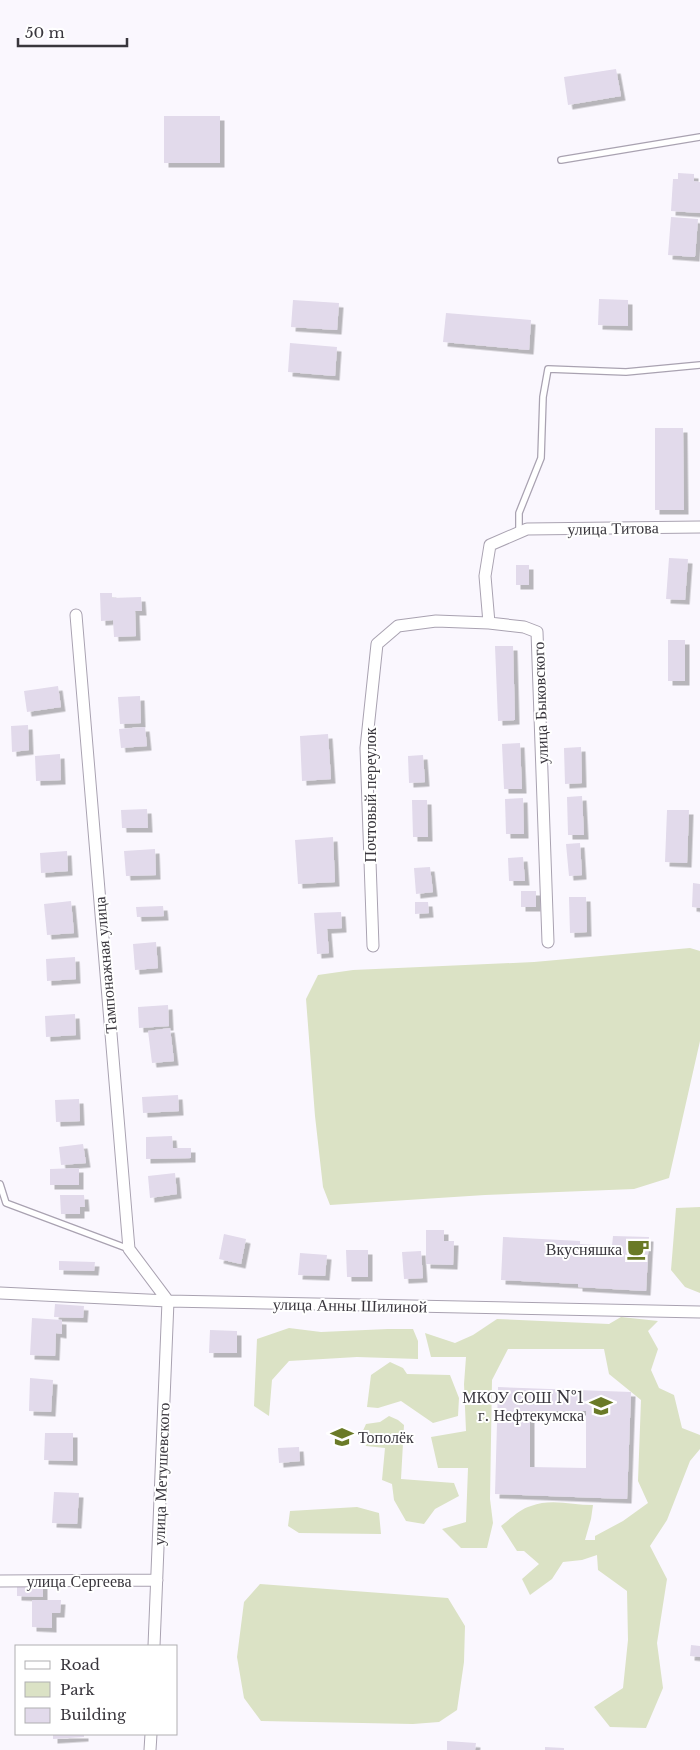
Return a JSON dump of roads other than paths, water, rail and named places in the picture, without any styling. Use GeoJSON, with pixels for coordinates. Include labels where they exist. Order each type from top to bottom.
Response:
{"type":"FeatureCollection","features":[{"type":"Feature","properties":{"kind":"street","name":"улица Титова"},"geometry":{"type":"LineString","coordinates":[[523,531],[700,527]]}},
{"type":"Feature","properties":{"kind":"street"},"geometry":{"type":"LineString","coordinates":[[490,623],[485,576],[490,545],[523,531]]}},
{"type":"Feature","properties":{"kind":"street","name":"Тампонажная улица"},"geometry":{"type":"LineString","coordinates":[[76,615],[128,1249]]}},
{"type":"Feature","properties":{"kind":"street","name":"Почтовый переулок"},"geometry":{"type":"LineString","coordinates":[[373,946],[366,748],[378,644],[398,626],[436,621],[490,623]]}},
{"type":"Feature","properties":{"kind":"street","name":"улица Быковского"},"geometry":{"type":"LineString","coordinates":[[490,623],[524,627],[537,632],[548,942]]}},
{"type":"Feature","properties":{"kind":"street"},"geometry":{"type":"LineString","coordinates":[[128,1249],[168,1301]]}},
{"type":"Feature","properties":{"kind":"street","name":"улица Анны Шилиной"},"geometry":{"type":"LineString","coordinates":[[0,1293],[168,1301],[700,1312]]}},
{"type":"Feature","properties":{"kind":"street","name":"улица Метушевского"},"geometry":{"type":"LineString","coordinates":[[154,1645],[168,1301]]}},
{"type":"Feature","properties":{"kind":"street","name":"улица Сергеева"},"geometry":{"type":"LineString","coordinates":[[0,1581],[157,1580]]}},
{"type":"Feature","properties":{"kind":"street"},"geometry":{"type":"LineString","coordinates":[[150,1750],[151,1735]]}},
{"type":"Feature","properties":{"kind":"lane"},"geometry":{"type":"LineString","coordinates":[[561,160],[700,137]]}},
{"type":"Feature","properties":{"kind":"lane"},"geometry":{"type":"LineString","coordinates":[[523,531],[519,513],[541,458],[543,397],[548,369],[626,372],[700,365]]}},
{"type":"Feature","properties":{"kind":"lane"},"geometry":{"type":"LineString","coordinates":[[0,1184],[6,1203],[128,1249]]}},
{"type":"Feature","properties":{"kind":"place","name":"Вкусняшка"},"geometry":{"type":"Point","coordinates":[638,1249]}},
{"type":"Feature","properties":{"kind":"place","name":"МКОУ СОШ №1 г. Нефтекумска"},"geometry":{"type":"Point","coordinates":[601,1406]}},
{"type":"Feature","properties":{"kind":"place","name":"Тополёк"},"geometry":{"type":"Point","coordinates":[342,1437]}}]}
